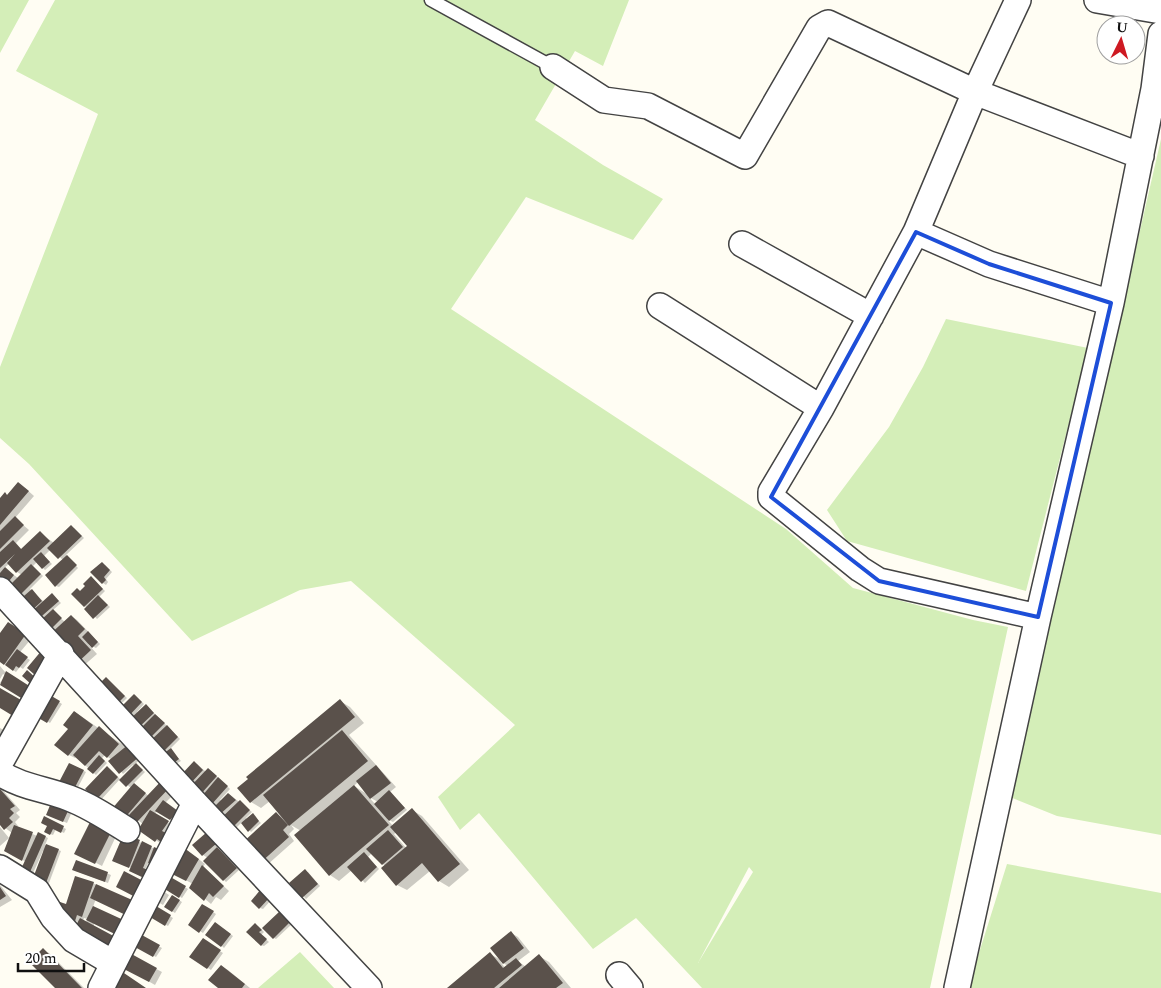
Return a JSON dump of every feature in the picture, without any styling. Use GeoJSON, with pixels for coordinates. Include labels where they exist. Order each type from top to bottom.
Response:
{"type":"FeatureCollection","features":[{"type":"Feature","properties":{"kind":"street"},"geometry":{"type":"LineString","coordinates":[[1018,0],[975,92],[916,232],[821,408],[771,492],[771,497],[860,569],[879,581],[1038,617]]}},
{"type":"Feature","properties":{"kind":"street"},"geometry":{"type":"LineString","coordinates":[[1097,0],[1161,11]]}},
{"type":"Feature","properties":{"kind":"street"},"geometry":{"type":"LineString","coordinates":[[553,67],[587,92],[604,100],[648,106],[740,166],[819,28],[828,23],[975,92],[1141,156]]}},
{"type":"Feature","properties":{"kind":"street"},"geometry":{"type":"LineString","coordinates":[[957,988],[1038,617],[1111,303],[1154,89],[1161,34]]}},
{"type":"Feature","properties":{"kind":"street"},"geometry":{"type":"LineString","coordinates":[[916,232],[989,264],[1111,303]]}},
{"type":"Feature","properties":{"kind":"street"},"geometry":{"type":"LineString","coordinates":[[742,244],[871,316]]}},
{"type":"Feature","properties":{"kind":"street"},"geometry":{"type":"LineString","coordinates":[[660,306],[821,408]]}},
{"type":"Feature","properties":{"kind":"street"},"geometry":{"type":"LineString","coordinates":[[5,605],[60,654],[195,803],[369,988]]}},
{"type":"Feature","properties":{"kind":"street"},"geometry":{"type":"LineString","coordinates":[[0,763],[60,654]]}},
{"type":"Feature","properties":{"kind":"street"},"geometry":{"type":"LineString","coordinates":[[0,773],[19,784],[50,791],[87,805],[127,830]]}},
{"type":"Feature","properties":{"kind":"street"},"geometry":{"type":"LineString","coordinates":[[101,988],[195,803]]}},
{"type":"Feature","properties":{"kind":"street"},"geometry":{"type":"LineString","coordinates":[[0,868],[37,891],[53,917],[74,940],[113,963]]}},
{"type":"Feature","properties":{"kind":"lane"},"geometry":{"type":"LineString","coordinates":[[431,0],[553,67]]}},
{"type":"Feature","properties":{"kind":"highlighted area"},"geometry":{"type":"Polygon","coordinates":[[[916,232],[989,264],[1111,303],[1038,617],[879,581],[771,497],[916,232]]]}},
{"type":"Feature","properties":{"kind":"green space"},"geometry":{"type":"Polygon","coordinates":[[[0,0],[29,0],[0,53],[0,0]]]}},
{"type":"Feature","properties":{"kind":"green space"},"geometry":{"type":"Polygon","coordinates":[[[55,0],[629,0],[603,66],[575,51],[535,120],[603,165],[663,199],[633,240],[526,197],[451,309],[786,529],[853,588],[973,620],[1008,627],[930,988],[702,988],[636,918],[593,949],[479,813],[460,830],[438,797],[515,725],[351,581],[300,590],[192,641],[29,464],[0,438],[0,367],[98,114],[16,71],[55,0]],[[749,867],[698,963],[753,872],[749,867]]]}},
{"type":"Feature","properties":{"kind":"green space"},"geometry":{"type":"Polygon","coordinates":[[[1161,139],[1161,835],[1057,816],[1010,797],[1161,139]]]}},
{"type":"Feature","properties":{"kind":"green space"},"geometry":{"type":"Polygon","coordinates":[[[946,319],[1088,348],[1026,591],[847,541],[827,510],[889,427],[923,367],[946,319]]]}},
{"type":"Feature","properties":{"kind":"green space"},"geometry":{"type":"Polygon","coordinates":[[[1007,864],[1161,893],[1161,988],[968,988],[1007,864]]]}},
{"type":"Feature","properties":{"kind":"green space"},"geometry":{"type":"Polygon","coordinates":[[[300,952],[334,988],[258,988],[300,952]]]}},
{"type":"Feature","properties":{"kind":"building"},"geometry":{"type":"Polygon","coordinates":[[[18,482],[29,491],[0,525],[0,498],[5,492],[7,495],[18,482]]]}},
{"type":"Feature","properties":{"kind":"building"},"geometry":{"type":"Polygon","coordinates":[[[15,516],[24,525],[0,549],[0,531],[15,516]]]}},
{"type":"Feature","properties":{"kind":"building"},"geometry":{"type":"Polygon","coordinates":[[[71,525],[82,536],[58,559],[47,548],[71,525]]]}},
{"type":"Feature","properties":{"kind":"building"},"geometry":{"type":"Polygon","coordinates":[[[40,531],[50,541],[16,573],[7,563],[15,554],[0,568],[0,552],[13,540],[21,549],[40,531]]]}},
{"type":"Feature","properties":{"kind":"building"},"geometry":{"type":"Polygon","coordinates":[[[41,552],[50,562],[42,569],[33,559],[41,552]]]}},
{"type":"Feature","properties":{"kind":"building"},"geometry":{"type":"Polygon","coordinates":[[[67,555],[77,565],[55,587],[45,575],[67,555]]]}},
{"type":"Feature","properties":{"kind":"building"},"geometry":{"type":"Polygon","coordinates":[[[102,562],[110,570],[104,577],[106,580],[102,584],[90,572],[102,562]]]}},
{"type":"Feature","properties":{"kind":"building"},"geometry":{"type":"Polygon","coordinates":[[[31,564],[41,574],[18,597],[8,587],[31,564]]]}},
{"type":"Feature","properties":{"kind":"building"},"geometry":{"type":"Polygon","coordinates":[[[5,567],[14,575],[5,586],[0,582],[0,573],[5,567]]]}},
{"type":"Feature","properties":{"kind":"building"},"geometry":{"type":"Polygon","coordinates":[[[91,576],[103,589],[84,607],[71,594],[77,588],[80,591],[85,586],[83,584],[91,576]]]}},
{"type":"Feature","properties":{"kind":"building"},"geometry":{"type":"Polygon","coordinates":[[[32,589],[42,601],[28,614],[17,602],[32,589]]]}},
{"type":"Feature","properties":{"kind":"building"},"geometry":{"type":"Polygon","coordinates":[[[52,593],[59,601],[35,622],[28,615],[52,593]]]}},
{"type":"Feature","properties":{"kind":"building"},"geometry":{"type":"Polygon","coordinates":[[[98,595],[108,605],[93,619],[84,609],[98,595]]]}},
{"type":"Feature","properties":{"kind":"building"},"geometry":{"type":"Polygon","coordinates":[[[53,609],[62,618],[51,629],[41,620],[53,609]]]}},
{"type":"Feature","properties":{"kind":"building"},"geometry":{"type":"Polygon","coordinates":[[[71,615],[85,629],[78,636],[91,650],[74,666],[47,637],[71,615]]]}},
{"type":"Feature","properties":{"kind":"building"},"geometry":{"type":"Polygon","coordinates":[[[8,622],[26,634],[4,665],[0,662],[0,633],[8,622]]]}},
{"type":"Feature","properties":{"kind":"building"},"geometry":{"type":"Polygon","coordinates":[[[88,631],[98,642],[92,648],[82,637],[88,631]]]}},
{"type":"Feature","properties":{"kind":"building"},"geometry":{"type":"Polygon","coordinates":[[[17,649],[28,657],[19,668],[16,666],[13,671],[5,665],[17,649]]]}},
{"type":"Feature","properties":{"kind":"building"},"geometry":{"type":"Polygon","coordinates":[[[42,650],[51,659],[36,676],[27,668],[42,650]]]}},
{"type":"Feature","properties":{"kind":"building"},"geometry":{"type":"Polygon","coordinates":[[[27,670],[37,679],[32,685],[22,676],[27,670]]]}},
{"type":"Feature","properties":{"kind":"building"},"geometry":{"type":"Polygon","coordinates":[[[6,671],[34,689],[26,701],[0,685],[6,671]]]}},
{"type":"Feature","properties":{"kind":"building"},"geometry":{"type":"Polygon","coordinates":[[[106,677],[125,696],[119,702],[115,697],[110,702],[96,687],[106,677]]]}},
{"type":"Feature","properties":{"kind":"building"},"geometry":{"type":"Polygon","coordinates":[[[0,688],[21,700],[18,705],[24,709],[18,719],[0,708],[0,688]]]}},
{"type":"Feature","properties":{"kind":"building"},"geometry":{"type":"Polygon","coordinates":[[[43,691],[60,701],[47,723],[30,713],[43,691]]]}},
{"type":"Feature","properties":{"kind":"building"},"geometry":{"type":"Polygon","coordinates":[[[134,694],[142,702],[126,719],[117,711],[134,694]]]}},
{"type":"Feature","properties":{"kind":"building"},"geometry":{"type":"Polygon","coordinates":[[[340,699],[355,717],[250,803],[237,788],[248,779],[246,777],[340,699]]]}},
{"type":"Feature","properties":{"kind":"building"},"geometry":{"type":"Polygon","coordinates":[[[146,704],[154,713],[136,730],[128,721],[146,704]]]}},
{"type":"Feature","properties":{"kind":"building"},"geometry":{"type":"Polygon","coordinates":[[[74,711],[93,725],[68,756],[54,745],[68,729],[63,725],[74,711]]]}},
{"type":"Feature","properties":{"kind":"building"},"geometry":{"type":"Polygon","coordinates":[[[155,714],[165,723],[146,742],[137,732],[155,714]]]}},
{"type":"Feature","properties":{"kind":"building"},"geometry":{"type":"Polygon","coordinates":[[[167,725],[178,737],[160,755],[148,743],[167,725]]]}},
{"type":"Feature","properties":{"kind":"building"},"geometry":{"type":"Polygon","coordinates":[[[99,726],[119,744],[107,758],[99,751],[85,766],[73,755],[99,726]]]}},
{"type":"Feature","properties":{"kind":"building"},"geometry":{"type":"Polygon","coordinates":[[[342,730],[368,761],[289,826],[263,795],[342,730]]]}},
{"type":"Feature","properties":{"kind":"building"},"geometry":{"type":"Polygon","coordinates":[[[129,744],[140,756],[119,774],[108,761],[129,744]]]}},
{"type":"Feature","properties":{"kind":"building"},"geometry":{"type":"Polygon","coordinates":[[[171,748],[179,759],[171,765],[163,754],[171,748]]]}},
{"type":"Feature","properties":{"kind":"building"},"geometry":{"type":"Polygon","coordinates":[[[99,755],[105,761],[93,774],[87,769],[99,755]]]}},
{"type":"Feature","properties":{"kind":"building"},"geometry":{"type":"Polygon","coordinates":[[[194,761],[203,770],[190,784],[181,775],[194,761]]]}},
{"type":"Feature","properties":{"kind":"building"},"geometry":{"type":"Polygon","coordinates":[[[69,763],[84,770],[73,791],[58,784],[69,763]]]}},
{"type":"Feature","properties":{"kind":"building"},"geometry":{"type":"Polygon","coordinates":[[[136,763],[143,770],[126,787],[119,780],[136,763]]]}},
{"type":"Feature","properties":{"kind":"building"},"geometry":{"type":"Polygon","coordinates":[[[376,765],[391,783],[370,799],[356,781],[376,765]]]}},
{"type":"Feature","properties":{"kind":"building"},"geometry":{"type":"Polygon","coordinates":[[[107,766],[118,777],[96,800],[85,789],[107,766]]]}},
{"type":"Feature","properties":{"kind":"building"},"geometry":{"type":"Polygon","coordinates":[[[208,768],[217,776],[200,795],[190,787],[208,768]]]}},
{"type":"Feature","properties":{"kind":"building"},"geometry":{"type":"Polygon","coordinates":[[[218,777],[228,786],[212,804],[202,796],[218,777]]]}},
{"type":"Feature","properties":{"kind":"building"},"geometry":{"type":"Polygon","coordinates":[[[164,778],[172,785],[137,822],[129,815],[164,778]]]}},
{"type":"Feature","properties":{"kind":"building"},"geometry":{"type":"Polygon","coordinates":[[[134,783],[146,793],[123,820],[111,810],[134,783]]]}},
{"type":"Feature","properties":{"kind":"building"},"geometry":{"type":"Polygon","coordinates":[[[354,785],[389,825],[329,876],[294,835],[354,785]]]}},
{"type":"Feature","properties":{"kind":"building"},"geometry":{"type":"Polygon","coordinates":[[[0,789],[15,806],[10,809],[14,813],[9,818],[13,822],[4,830],[0,825],[0,789]]]}},
{"type":"Feature","properties":{"kind":"building"},"geometry":{"type":"Polygon","coordinates":[[[389,790],[405,808],[389,821],[374,804],[389,790]]]}},
{"type":"Feature","properties":{"kind":"building"},"geometry":{"type":"Polygon","coordinates":[[[228,793],[236,800],[219,815],[213,808],[228,793]]]}},
{"type":"Feature","properties":{"kind":"building"},"geometry":{"type":"Polygon","coordinates":[[[163,800],[178,811],[170,820],[155,811],[163,800]]]}},
{"type":"Feature","properties":{"kind":"building"},"geometry":{"type":"Polygon","coordinates":[[[240,800],[250,810],[228,832],[217,822],[240,800]]]}},
{"type":"Feature","properties":{"kind":"building"},"geometry":{"type":"Polygon","coordinates":[[[51,803],[68,811],[63,822],[46,815],[51,803]]]}},
{"type":"Feature","properties":{"kind":"building"},"geometry":{"type":"Polygon","coordinates":[[[412,808],[460,864],[438,882],[422,863],[396,886],[381,868],[407,846],[390,827],[412,808]]]}},
{"type":"Feature","properties":{"kind":"building"},"geometry":{"type":"Polygon","coordinates":[[[150,810],[169,821],[162,831],[170,835],[164,844],[157,839],[155,842],[138,830],[150,810]]]}},
{"type":"Feature","properties":{"kind":"building"},"geometry":{"type":"Polygon","coordinates":[[[276,812],[288,825],[283,830],[289,837],[259,864],[241,844],[276,812]]]}},
{"type":"Feature","properties":{"kind":"building"},"geometry":{"type":"Polygon","coordinates":[[[253,813],[259,821],[248,832],[241,823],[253,813]]]}},
{"type":"Feature","properties":{"kind":"building"},"geometry":{"type":"Polygon","coordinates":[[[44,816],[64,826],[61,833],[53,829],[50,835],[44,832],[47,826],[41,823],[44,816]]]}},
{"type":"Feature","properties":{"kind":"building"},"geometry":{"type":"Polygon","coordinates":[[[92,818],[113,828],[95,864],[74,854],[92,818]]]}},
{"type":"Feature","properties":{"kind":"building"},"geometry":{"type":"Polygon","coordinates":[[[14,825],[33,832],[22,861],[4,851],[14,825]]]}},
{"type":"Feature","properties":{"kind":"building"},"geometry":{"type":"Polygon","coordinates":[[[388,830],[403,847],[382,865],[366,849],[388,830]]]}},
{"type":"Feature","properties":{"kind":"building"},"geometry":{"type":"Polygon","coordinates":[[[38,832],[46,836],[26,881],[17,878],[38,832]]]}},
{"type":"Feature","properties":{"kind":"building"},"geometry":{"type":"Polygon","coordinates":[[[207,832],[217,843],[202,856],[192,845],[207,832]]]}},
{"type":"Feature","properties":{"kind":"building"},"geometry":{"type":"Polygon","coordinates":[[[124,833],[140,840],[129,868],[112,861],[124,833]]]}},
{"type":"Feature","properties":{"kind":"building"},"geometry":{"type":"Polygon","coordinates":[[[142,841],[152,846],[143,868],[148,870],[144,878],[129,871],[142,841]]]}},
{"type":"Feature","properties":{"kind":"building"},"geometry":{"type":"Polygon","coordinates":[[[46,844],[59,849],[46,883],[33,878],[46,844]]]}},
{"type":"Feature","properties":{"kind":"building"},"geometry":{"type":"Polygon","coordinates":[[[180,845],[199,859],[186,881],[166,871],[180,845]]]}},
{"type":"Feature","properties":{"kind":"building"},"geometry":{"type":"Polygon","coordinates":[[[154,847],[166,852],[160,868],[148,863],[154,847]]]}},
{"type":"Feature","properties":{"kind":"building"},"geometry":{"type":"Polygon","coordinates":[[[217,847],[237,868],[223,881],[203,861],[217,847]]]}},
{"type":"Feature","properties":{"kind":"building"},"geometry":{"type":"Polygon","coordinates":[[[364,852],[377,867],[361,882],[347,867],[364,852]]]}},
{"type":"Feature","properties":{"kind":"building"},"geometry":{"type":"Polygon","coordinates":[[[76,860],[108,872],[105,882],[72,870],[76,860]]]}},
{"type":"Feature","properties":{"kind":"building"},"geometry":{"type":"Polygon","coordinates":[[[202,865],[224,886],[213,897],[209,893],[204,901],[189,888],[202,865]]]}},
{"type":"Feature","properties":{"kind":"building"},"geometry":{"type":"Polygon","coordinates":[[[305,869],[318,884],[302,898],[289,883],[305,869]]]}},
{"type":"Feature","properties":{"kind":"building"},"geometry":{"type":"Polygon","coordinates":[[[124,871],[147,883],[139,899],[116,887],[124,871]]]}},
{"type":"Feature","properties":{"kind":"building"},"geometry":{"type":"Polygon","coordinates":[[[167,875],[186,886],[179,898],[160,886],[167,875]]]}},
{"type":"Feature","properties":{"kind":"building"},"geometry":{"type":"Polygon","coordinates":[[[75,876],[94,882],[82,917],[77,915],[75,921],[55,915],[60,902],[66,904],[75,876]]]}},
{"type":"Feature","properties":{"kind":"building"},"geometry":{"type":"Polygon","coordinates":[[[96,884],[139,903],[132,918],[90,898],[96,884]]]}},
{"type":"Feature","properties":{"kind":"building"},"geometry":{"type":"Polygon","coordinates":[[[0,887],[6,896],[0,900],[0,887]]]}},
{"type":"Feature","properties":{"kind":"building"},"geometry":{"type":"Polygon","coordinates":[[[261,889],[270,897],[259,909],[251,901],[261,889]]]}},
{"type":"Feature","properties":{"kind":"building"},"geometry":{"type":"Polygon","coordinates":[[[172,895],[180,900],[172,912],[164,907],[172,895]]]}},
{"type":"Feature","properties":{"kind":"building"},"geometry":{"type":"Polygon","coordinates":[[[151,903],[171,915],[165,926],[145,914],[151,903]]]}},
{"type":"Feature","properties":{"kind":"building"},"geometry":{"type":"Polygon","coordinates":[[[202,904],[214,911],[199,933],[188,925],[202,904]]]}},
{"type":"Feature","properties":{"kind":"building"},"geometry":{"type":"Polygon","coordinates":[[[93,906],[130,923],[123,938],[86,920],[93,906]]]}},
{"type":"Feature","properties":{"kind":"building"},"geometry":{"type":"Polygon","coordinates":[[[280,911],[290,922],[273,939],[262,928],[280,911]]]}},
{"type":"Feature","properties":{"kind":"building"},"geometry":{"type":"Polygon","coordinates":[[[80,918],[121,940],[112,956],[71,934],[80,918]]]}},
{"type":"Feature","properties":{"kind":"building"},"geometry":{"type":"Polygon","coordinates":[[[215,922],[231,934],[221,947],[205,935],[215,922]]]}},
{"type":"Feature","properties":{"kind":"building"},"geometry":{"type":"Polygon","coordinates":[[[255,923],[262,930],[259,932],[267,939],[261,946],[246,932],[255,923]]]}},
{"type":"Feature","properties":{"kind":"building"},"geometry":{"type":"Polygon","coordinates":[[[511,931],[524,948],[503,964],[490,948],[511,931]]]}},
{"type":"Feature","properties":{"kind":"building"},"geometry":{"type":"Polygon","coordinates":[[[140,934],[160,945],[153,957],[133,946],[140,934]]]}},
{"type":"Feature","properties":{"kind":"building"},"geometry":{"type":"Polygon","coordinates":[[[203,938],[221,950],[207,969],[189,957],[203,938]]]}},
{"type":"Feature","properties":{"kind":"building"},"geometry":{"type":"Polygon","coordinates":[[[43,948],[82,988],[55,988],[29,962],[43,948]]]}},
{"type":"Feature","properties":{"kind":"building"},"geometry":{"type":"Polygon","coordinates":[[[126,951],[157,968],[149,982],[118,966],[126,951]]]}},
{"type":"Feature","properties":{"kind":"building"},"geometry":{"type":"Polygon","coordinates":[[[490,952],[503,968],[516,958],[522,965],[494,988],[447,988],[490,952]]]}},
{"type":"Feature","properties":{"kind":"building"},"geometry":{"type":"Polygon","coordinates":[[[539,954],[563,983],[556,988],[499,988],[539,954]]]}},
{"type":"Feature","properties":{"kind":"building"},"geometry":{"type":"Polygon","coordinates":[[[221,965],[245,984],[242,988],[218,988],[208,980],[221,965]]]}},
{"type":"Feature","properties":{"kind":"building"},"geometry":{"type":"Polygon","coordinates":[[[121,971],[146,988],[112,988],[121,971]]]}}]}
